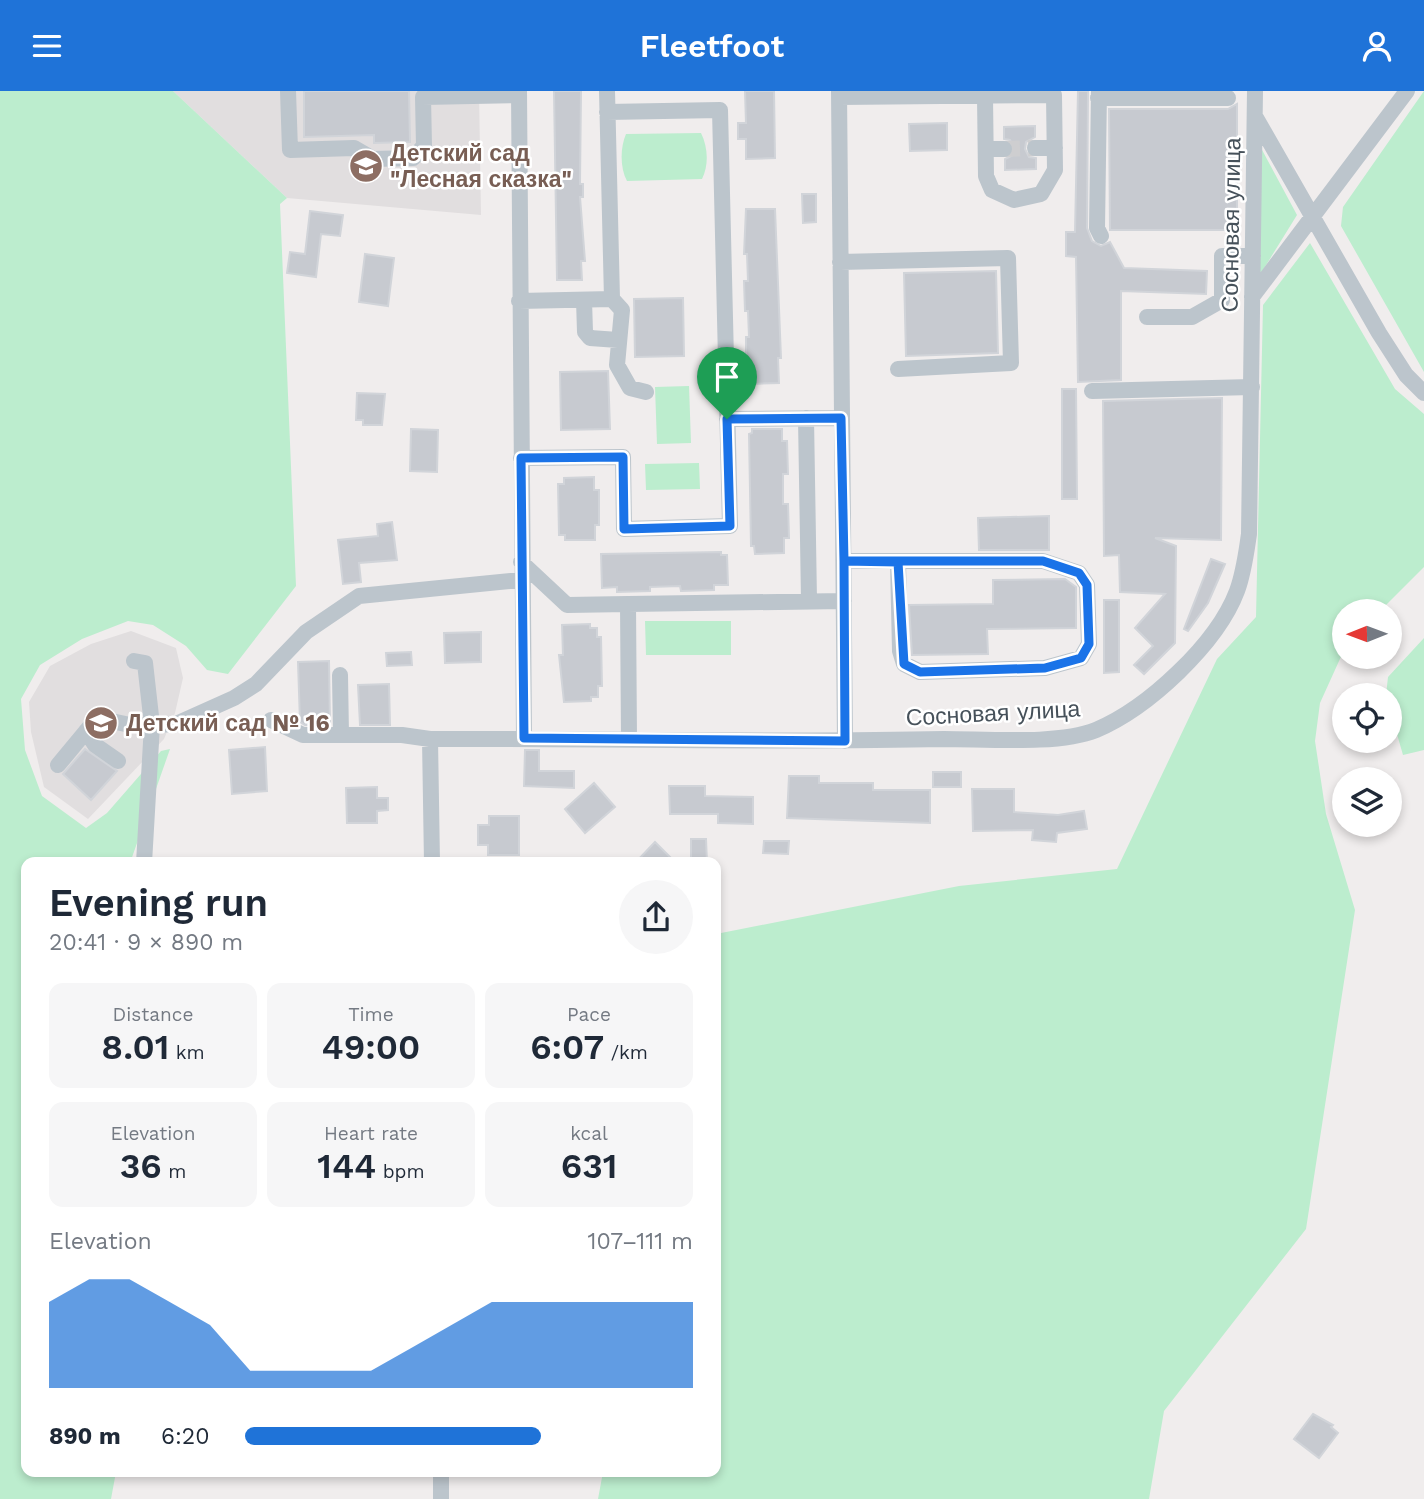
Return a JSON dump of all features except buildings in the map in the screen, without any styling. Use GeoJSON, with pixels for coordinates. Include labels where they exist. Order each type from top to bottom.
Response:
{"type":"FeatureCollection","features":[{"type":"Feature","properties":{"kind":"street"},"geometry":{"type":"LineString","coordinates":[[288,91],[290,150],[354,148],[373,159],[413,158],[424,146],[423,97],[519,93],[520,580],[524,738]]}},
{"type":"Feature","properties":{"kind":"street"},"geometry":{"type":"LineString","coordinates":[[607,91],[612,299],[622,310],[617,365],[629,388],[646,392]]}},
{"type":"Feature","properties":{"kind":"street","name":"Сосновая улица"},"geometry":{"type":"LineString","coordinates":[[271,720],[303,735],[402,735],[430,739],[845,741],[1075,737],[1118,720],[1179,672],[1224,614],[1236,594],[1244,571],[1249,534],[1255,91]]}},
{"type":"Feature","properties":{"kind":"street"},"geometry":{"type":"LineString","coordinates":[[1252,297],[1407,91]]}},
{"type":"Feature","properties":{"kind":"street"},"geometry":{"type":"LineString","coordinates":[[845,741],[839,94],[985,97],[1054,95],[1055,170],[1046,188],[1034,197],[1014,200],[992,190],[986,176],[985,97]]}},
{"type":"Feature","properties":{"kind":"street"},"geometry":{"type":"LineString","coordinates":[[1101,236],[1097,228],[1098,94],[1205,95],[1228,99]]}},
{"type":"Feature","properties":{"kind":"street"},"geometry":{"type":"LineString","coordinates":[[521,458],[623,457],[624,529],[730,526],[720,110],[607,112]]}},
{"type":"Feature","properties":{"kind":"street"},"geometry":{"type":"LineString","coordinates":[[1255,116],[1379,333],[1406,375],[1424,393]]}},
{"type":"Feature","properties":{"kind":"street"},"geometry":{"type":"LineString","coordinates":[[1035,148],[1055,148]]}},
{"type":"Feature","properties":{"kind":"street"},"geometry":{"type":"LineString","coordinates":[[986,149],[1004,149]]}},
{"type":"Feature","properties":{"kind":"street"},"geometry":{"type":"LineString","coordinates":[[1147,317],[1192,317],[1222,300],[1222,256],[1253,255]]}},
{"type":"Feature","properties":{"kind":"street"},"geometry":{"type":"LineString","coordinates":[[840,262],[1008,258],[1011,363],[898,369]]}},
{"type":"Feature","properties":{"kind":"street"},"geometry":{"type":"LineString","coordinates":[[519,301],[612,299]]}},
{"type":"Feature","properties":{"kind":"street"},"geometry":{"type":"LineString","coordinates":[[584,300],[585,333],[590,338],[618,340]]}},
{"type":"Feature","properties":{"kind":"street"},"geometry":{"type":"LineString","coordinates":[[1092,391],[1252,387]]}},
{"type":"Feature","properties":{"kind":"street"},"geometry":{"type":"LineString","coordinates":[[806,418],[809,600]]}},
{"type":"Feature","properties":{"kind":"street"},"geometry":{"type":"LineString","coordinates":[[727,419],[841,418]]}},
{"type":"Feature","properties":{"kind":"street"},"geometry":{"type":"LineString","coordinates":[[844,561],[1043,561],[1079,573],[1087,585],[1089,644],[1081,658],[1045,668],[920,672],[904,664],[901,651],[898,562]]}},
{"type":"Feature","properties":{"kind":"street"},"geometry":{"type":"LineString","coordinates":[[521,562],[567,605],[844,601]]}},
{"type":"Feature","properties":{"kind":"street"},"geometry":{"type":"LineString","coordinates":[[58,765],[86,731],[102,719],[131,725],[176,724],[234,698],[256,684],[306,632],[359,596],[520,580]]}},
{"type":"Feature","properties":{"kind":"street"},"geometry":{"type":"LineString","coordinates":[[628,604],[629,739]]}},
{"type":"Feature","properties":{"kind":"street"},"geometry":{"type":"LineString","coordinates":[[134,661],[145,663],[152,725],[144,857]]}},
{"type":"Feature","properties":{"kind":"street"},"geometry":{"type":"LineString","coordinates":[[340,675],[341,735]]}},
{"type":"Feature","properties":{"kind":"street"},"geometry":{"type":"LineString","coordinates":[[86,731],[95,745],[118,761]]}},
{"type":"Feature","properties":{"kind":"street"},"geometry":{"type":"LineString","coordinates":[[430,739],[432,857]]}},
{"type":"Feature","properties":{"kind":"street"},"geometry":{"type":"LineString","coordinates":[[441,1477],[441,1499]]}},
{"type":"Feature","properties":{"kind":"shaded area","name":"Детский сад \"Лесная сказка\""},"geometry":{"type":"Polygon","coordinates":[[[173,91],[479,91],[481,215],[287,198],[173,91]]]}},
{"type":"Feature","properties":{"kind":"shaded area","name":"Детский сад № 16"},"geometry":{"type":"Polygon","coordinates":[[[131,631],[176,648],[183,678],[175,713],[164,739],[88,819],[44,787],[31,732],[29,702],[50,666],[91,644],[131,631]]]}},
{"type":"Feature","properties":{"kind":"green space"},"geometry":{"type":"Polygon","coordinates":[[[0,91],[173,91],[287,198],[280,204],[296,586],[228,674],[207,670],[186,646],[153,625],[128,621],[82,639],[40,665],[21,699],[25,750],[42,796],[86,828],[107,813],[161,751],[170,749],[132,857],[21,857],[21,1477],[115,1477],[111,1499],[0,1499],[0,91]]]}},
{"type":"Feature","properties":{"kind":"green space"},"geometry":{"type":"Polygon","coordinates":[[[1424,91],[1424,372],[1341,226],[1343,207],[1424,91]]]}},
{"type":"Feature","properties":{"kind":"green space"},"geometry":{"type":"Polygon","coordinates":[[[701,133],[707,156],[702,179],[627,181],[622,158],[626,134],[701,133]]]}},
{"type":"Feature","properties":{"kind":"green space"},"geometry":{"type":"Polygon","coordinates":[[[1261,148],[1297,215],[1258,278],[1261,148]]]}},
{"type":"Feature","properties":{"kind":"green space"},"geometry":{"type":"Polygon","coordinates":[[[1310,243],[1395,389],[1424,414],[1424,567],[1392,599],[1332,599],[1332,669],[1335,669],[1320,703],[1315,741],[1326,814],[1355,910],[1306,1229],[1164,1411],[1149,1499],[598,1499],[602,1477],[721,1477],[721,933],[959,886],[1117,869],[1217,659],[1256,617],[1263,305],[1310,243]]]}},
{"type":"Feature","properties":{"kind":"green space"},"geometry":{"type":"Polygon","coordinates":[[[689,386],[691,443],[657,444],[655,387],[689,386]]]}},
{"type":"Feature","properties":{"kind":"green space"},"geometry":{"type":"Polygon","coordinates":[[[699,463],[700,489],[646,490],[645,464],[699,463]]]}},
{"type":"Feature","properties":{"kind":"green space"},"geometry":{"type":"Polygon","coordinates":[[[645,621],[731,621],[731,655],[646,655],[645,621]]]}},
{"type":"Feature","properties":{"kind":"green space"},"geometry":{"type":"Polygon","coordinates":[[[1424,638],[1424,750],[1403,755],[1402,683],[1387,683],[1388,677],[1395,669],[1402,669],[1402,662],[1424,638]]]}},
{"type":"Feature","properties":{"kind":"tunnel"},"geometry":{"type":"LineString","coordinates":[[1004,149],[1035,148]]}},
{"type":"Feature","properties":{"kind":"place","name":"Детский сад \"Лесная сказка\""},"geometry":{"type":"Point","coordinates":[366,166]}},
{"type":"Feature","properties":{"kind":"place","name":"Детский сад № 16"},"geometry":{"type":"Point","coordinates":[101,723]}},
{"type":"Feature","properties":{"kind":"route"},"geometry":{"type":"LineString","coordinates":[[727,419],[730,526],[624,529],[623,457],[521,458],[520,580],[524,738],[845,741],[844,561],[875,560],[918,563],[1043,561],[1079,573],[1087,585],[1089,644],[1081,658],[1045,668],[920,672],[904,664],[901,651],[898,562],[844,561],[841,418],[727,419]]}}]}
